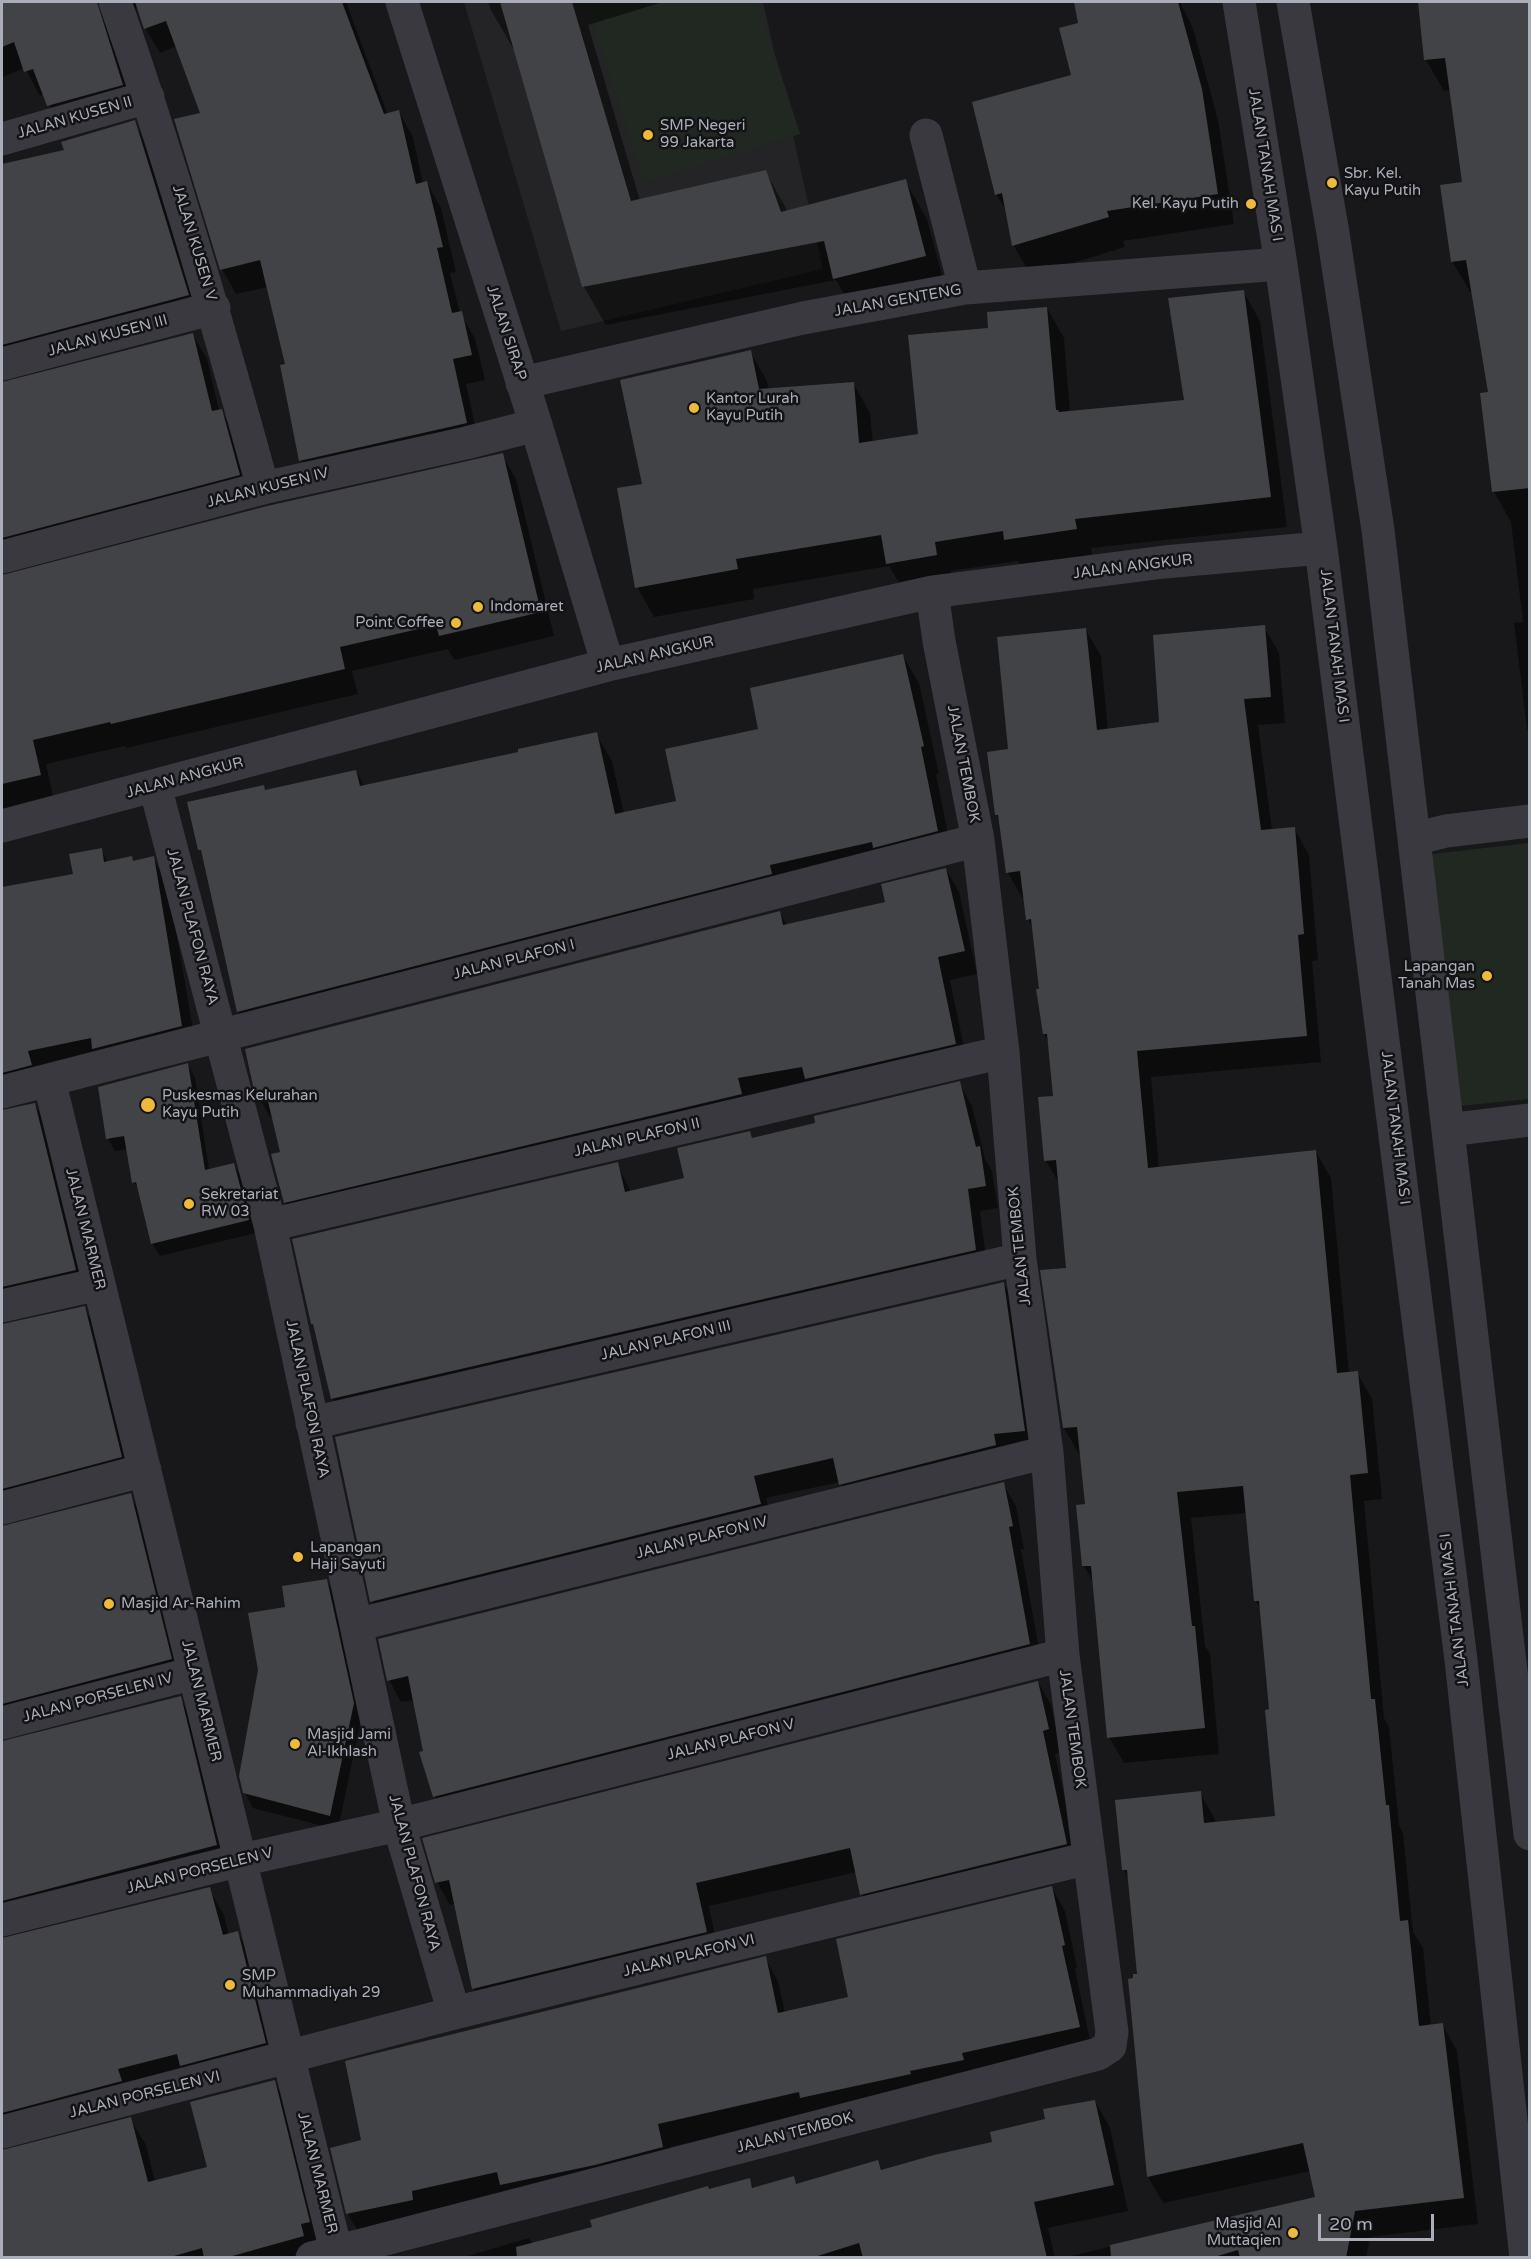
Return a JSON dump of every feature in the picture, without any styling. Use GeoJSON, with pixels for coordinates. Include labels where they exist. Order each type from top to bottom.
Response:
{"type":"FeatureCollection","features":[{"type":"Feature","properties":{"kind":"street","name":"JALAN KUSEN V"},"geometry":{"type":"LineString","coordinates":[[115,2],[148,97],[214,308],[264,488]]}},
{"type":"Feature","properties":{"kind":"street","name":"JALAN SIRAP"},"geometry":{"type":"LineString","coordinates":[[402,2],[536,425],[608,665]]}},
{"type":"Feature","properties":{"kind":"street","name":"JALAN TANAH MAS I"},"geometry":{"type":"LineString","coordinates":[[1239,2],[1281,264],[1322,548],[1461,1660],[1526,2258]]}},
{"type":"Feature","properties":{"kind":"street"},"geometry":{"type":"LineString","coordinates":[[1293,2],[1333,233],[1378,530],[1530,1834]]}},
{"type":"Feature","properties":{"kind":"street","name":"JALAN KUSEN II"},"geometry":{"type":"LineString","coordinates":[[2,139],[148,97]]}},
{"type":"Feature","properties":{"kind":"street"},"geometry":{"type":"LineString","coordinates":[[926,135],[965,288]]}},
{"type":"Feature","properties":{"kind":"street","name":"JALAN GENTENG"},"geometry":{"type":"LineString","coordinates":[[522,384],[803,318],[965,288],[1281,264]]}},
{"type":"Feature","properties":{"kind":"street","name":"JALAN KUSEN III"},"geometry":{"type":"LineString","coordinates":[[2,364],[214,308]]}},
{"type":"Feature","properties":{"kind":"street","name":"JALAN KUSEN IV"},"geometry":{"type":"LineString","coordinates":[[2,557],[264,488],[466,444],[536,425]]}},
{"type":"Feature","properties":{"kind":"street","name":"JALAN ANGKUR"},"geometry":{"type":"LineString","coordinates":[[2,826],[608,665],[932,592],[1164,562],[1322,548]]}},
{"type":"Feature","properties":{"kind":"street","name":"JALAN TEMBOK"},"geometry":{"type":"LineString","coordinates":[[324,2254],[1098,2054],[1107,2050],[1112,2042],[1063,1655],[1047,1452],[1020,1259],[1003,1052],[978,840],[939,641],[932,592]]}},
{"type":"Feature","properties":{"kind":"street","name":"JALAN PLAFON RAYA"},"geometry":{"type":"LineString","coordinates":[[155,786],[270,1225],[399,1825],[454,2013]]}},
{"type":"Feature","properties":{"kind":"street"},"geometry":{"type":"LineString","coordinates":[[1414,839],[1446,831],[1530,821]]}},
{"type":"Feature","properties":{"kind":"street","name":"JALAN PLAFON I"},"geometry":{"type":"LineString","coordinates":[[2,1092],[978,840]]}},
{"type":"Feature","properties":{"kind":"street","name":"JALAN PLAFON II"},"geometry":{"type":"LineString","coordinates":[[270,1225],[1003,1052]]}},
{"type":"Feature","properties":{"kind":"street","name":"JALAN MARMER"},"geometry":{"type":"LineString","coordinates":[[49,1080],[289,2058],[324,2254]]}},
{"type":"Feature","properties":{"kind":"street"},"geometry":{"type":"LineString","coordinates":[[1448,1130],[1530,1120]]}},
{"type":"Feature","properties":{"kind":"street","name":"JALAN PLAFON III"},"geometry":{"type":"LineString","coordinates":[[312,1424],[1020,1259]]}},
{"type":"Feature","properties":{"kind":"street"},"geometry":{"type":"LineString","coordinates":[[2,1306],[99,1284]]}},
{"type":"Feature","properties":{"kind":"street","name":"JALAN PLAFON IV"},"geometry":{"type":"LineString","coordinates":[[356,1625],[1047,1452]]}},
{"type":"Feature","properties":{"kind":"street"},"geometry":{"type":"LineString","coordinates":[[2,1508],[145,1470]]}},
{"type":"Feature","properties":{"kind":"street","name":"JALAN PLAFON V"},"geometry":{"type":"LineString","coordinates":[[399,1825],[1063,1655]]}},
{"type":"Feature","properties":{"kind":"street","name":"JALAN PORSELEN IV"},"geometry":{"type":"LineString","coordinates":[[2,1723],[194,1673]]}},
{"type":"Feature","properties":{"kind":"street","name":"JALAN PORSELEN V"},"geometry":{"type":"LineString","coordinates":[[2,1920],[241,1860],[399,1825]]}},
{"type":"Feature","properties":{"kind":"street","name":"JALAN PLAFON VI"},"geometry":{"type":"LineString","coordinates":[[289,2058],[454,2013],[1089,1858]]}},
{"type":"Feature","properties":{"kind":"street","name":"JALAN PORSELEN VI"},"geometry":{"type":"LineString","coordinates":[[2,2132],[289,2058]]}},
{"type":"Feature","properties":{"kind":"shaded area","name":"SMP Negeri 99 Jakarta"},"geometry":{"type":"Polygon","coordinates":[[[464,2],[763,2],[823,269],[561,331],[464,2]]]}},
{"type":"Feature","properties":{"kind":"shaded area"},"geometry":{"type":"Polygon","coordinates":[[[587,2],[758,2],[800,134],[644,183],[587,2]]]}},
{"type":"Feature","properties":{"kind":"shaded area","name":"Lapangan Tanah Mas"},"geometry":{"type":"Polygon","coordinates":[[[1529,843],[1529,1099],[1459,1106],[1432,854],[1529,843]]]}},
{"type":"Feature","properties":{"kind":"building"},"geometry":{"type":"Polygon","coordinates":[[[2,2],[97,2],[123,85],[47,106],[33,69],[24,72],[14,42],[2,47],[2,2]]]}},
{"type":"Feature","properties":{"kind":"building"},"geometry":{"type":"Polygon","coordinates":[[[135,2],[342,2],[384,114],[399,110],[416,184],[427,181],[443,247],[437,248],[452,313],[462,311],[472,355],[453,359],[467,423],[299,461],[280,365],[285,364],[260,260],[220,270],[174,119],[200,113],[166,21],[144,29],[135,2]]]}},
{"type":"Feature","properties":{"kind":"building"},"geometry":{"type":"Polygon","coordinates":[[[500,2],[572,2],[631,201],[766,170],[781,212],[906,179],[926,256],[833,279],[824,241],[582,287],[500,2]]]}},
{"type":"Feature","properties":{"kind":"building"},"geometry":{"type":"Polygon","coordinates":[[[1074,2],[1178,2],[1202,89],[1218,194],[1107,211],[1109,217],[1012,246],[1002,193],[995,195],[972,102],[1071,75],[1059,28],[1078,23],[1074,2]]]}},
{"type":"Feature","properties":{"kind":"building"},"geometry":{"type":"Polygon","coordinates":[[[1418,2],[1530,2],[1530,488],[1492,492],[1480,393],[1488,392],[1466,260],[1451,262],[1440,185],[1462,182],[1445,58],[1424,60],[1418,2]]]}},
{"type":"Feature","properties":{"kind":"building"},"geometry":{"type":"Polygon","coordinates":[[[135,120],[189,295],[2,345],[2,164],[64,150],[61,142],[135,120]]]}},
{"type":"Feature","properties":{"kind":"building"},"geometry":{"type":"Polygon","coordinates":[[[1244,290],[1271,497],[1075,519],[1077,529],[1004,540],[1003,531],[935,542],[937,555],[886,564],[881,535],[736,559],[738,569],[635,588],[617,488],[642,484],[620,380],[751,350],[759,389],[854,382],[859,443],[918,434],[908,335],[988,328],[987,312],[1047,307],[1056,410],[1059,412],[1184,400],[1168,298],[1244,290]]]}},
{"type":"Feature","properties":{"kind":"building"},"geometry":{"type":"Polygon","coordinates":[[[193,333],[212,411],[222,409],[240,475],[2,538],[2,382],[193,333]]]}},
{"type":"Feature","properties":{"kind":"building"},"geometry":{"type":"Polygon","coordinates":[[[503,453],[541,612],[439,636],[436,625],[340,647],[345,669],[33,740],[41,775],[2,784],[2,575],[267,506],[503,453]]]}},
{"type":"Feature","properties":{"kind":"building"},"geometry":{"type":"Polygon","coordinates":[[[1265,625],[1271,697],[1244,699],[1261,830],[1295,827],[1304,934],[1298,935],[1307,1036],[1137,1051],[1148,1168],[1316,1150],[1337,1373],[1358,1371],[1368,1473],[1350,1475],[1371,1699],[1375,1699],[1386,1805],[1389,1805],[1400,1921],[1408,1920],[1419,2026],[1443,2023],[1464,2198],[1355,2211],[1346,2258],[1240,2258],[1238,2250],[1211,2258],[1111,2258],[1110,2245],[1315,2197],[1303,2143],[1147,2177],[1128,1979],[1133,1978],[1133,1974],[1137,1974],[1127,1870],[1122,1870],[1115,1800],[1201,1791],[1204,1823],[1275,1816],[1265,1710],[1269,1709],[1259,1601],[1254,1601],[1243,1486],[1177,1492],[1192,1626],[1195,1626],[1205,1728],[1107,1738],[1091,1566],[1082,1566],[1076,1505],[1085,1504],[1077,1427],[1063,1428],[1040,1270],[1066,1268],[1056,1160],[1044,1161],[1038,1097],[1053,1096],[1047,1034],[1043,1034],[1036,989],[1039,989],[1031,919],[1026,920],[1020,871],[1006,873],[998,815],[995,815],[987,752],[1008,749],[997,637],[1086,628],[1097,730],[1159,722],[1153,635],[1265,625]]]}},
{"type":"Feature","properties":{"kind":"building"},"geometry":{"type":"Polygon","coordinates":[[[903,654],[924,746],[921,747],[938,831],[873,848],[872,842],[770,865],[772,874],[237,1012],[201,850],[198,850],[187,802],[264,785],[265,790],[356,770],[360,786],[518,752],[518,749],[597,732],[615,814],[676,801],[665,749],[758,729],[750,688],[903,654]]]}},
{"type":"Feature","properties":{"kind":"building"},"geometry":{"type":"Polygon","coordinates":[[[102,848],[104,862],[132,856],[133,861],[154,856],[182,1026],[92,1049],[91,1038],[28,1051],[32,1065],[2,1073],[2,887],[73,874],[69,854],[102,848]]]}},
{"type":"Feature","properties":{"kind":"building"},"geometry":{"type":"Polygon","coordinates":[[[946,868],[965,951],[938,957],[956,1044],[805,1079],[802,1067],[738,1078],[742,1094],[284,1203],[271,1154],[280,1152],[266,1093],[255,1095],[245,1049],[780,911],[783,925],[885,902],[881,884],[946,868]]]}},
{"type":"Feature","properties":{"kind":"building"},"geometry":{"type":"Polygon","coordinates":[[[188,1063],[205,1170],[234,1163],[249,1220],[151,1244],[136,1182],[132,1183],[124,1136],[106,1139],[98,1087],[188,1063]]]}},
{"type":"Feature","properties":{"kind":"building"},"geometry":{"type":"Polygon","coordinates":[[[960,1081],[976,1147],[980,1146],[986,1186],[968,1189],[976,1250],[331,1399],[292,1239],[618,1162],[625,1192],[684,1178],[677,1148],[750,1131],[752,1138],[815,1123],[814,1116],[960,1081]]]}},
{"type":"Feature","properties":{"kind":"building"},"geometry":{"type":"Polygon","coordinates":[[[35,1103],[76,1270],[2,1287],[2,1110],[35,1103]]]}},
{"type":"Feature","properties":{"kind":"building"},"geometry":{"type":"Polygon","coordinates":[[[1004,1282],[1025,1431],[994,1434],[996,1445],[839,1485],[833,1458],[754,1476],[761,1504],[370,1602],[335,1437],[1004,1282]]]}},
{"type":"Feature","properties":{"kind":"building"},"geometry":{"type":"Polygon","coordinates":[[[85,1306],[122,1457],[2,1489],[2,1324],[85,1306]]]}},
{"type":"Feature","properties":{"kind":"building"},"geometry":{"type":"Polygon","coordinates":[[[1004,1482],[1013,1526],[1009,1527],[1030,1644],[433,1797],[419,1752],[423,1751],[408,1676],[387,1681],[378,1639],[1004,1482]]]}},
{"type":"Feature","properties":{"kind":"building"},"geometry":{"type":"Polygon","coordinates":[[[131,1493],[172,1659],[2,1704],[2,1526],[131,1493]]]}},
{"type":"Feature","properties":{"kind":"building"},"geometry":{"type":"Polygon","coordinates":[[[327,1579],[354,1703],[330,1816],[243,1793],[239,1776],[258,1670],[248,1613],[285,1607],[282,1586],[327,1579]]]}},
{"type":"Feature","properties":{"kind":"building"},"geometry":{"type":"Polygon","coordinates":[[[1038,1681],[1049,1729],[1043,1731],[1067,1844],[860,1895],[850,1848],[696,1883],[707,1932],[472,1989],[449,1880],[435,1883],[422,1838],[1038,1681]]]}},
{"type":"Feature","properties":{"kind":"building"},"geometry":{"type":"Polygon","coordinates":[[[181,1696],[217,1845],[2,1901],[2,1741],[181,1696]]]}},
{"type":"Feature","properties":{"kind":"building"},"geometry":{"type":"Polygon","coordinates":[[[1052,1886],[1065,1945],[1062,1946],[1080,2027],[962,2053],[964,2060],[910,2071],[911,2074],[800,2098],[799,2092],[658,2124],[663,2147],[595,2165],[500,2185],[497,2172],[412,2191],[413,2200],[346,2214],[330,2148],[361,2140],[345,2061],[766,1956],[778,2013],[848,1997],[836,1939],[1052,1886]]]}},
{"type":"Feature","properties":{"kind":"building"},"geometry":{"type":"Polygon","coordinates":[[[210,1887],[223,1935],[238,1931],[266,2043],[180,2066],[177,2054],[118,2069],[122,2081],[2,2113],[2,1938],[210,1887]]]}},
{"type":"Feature","properties":{"kind":"building"},"geometry":{"type":"Polygon","coordinates":[[[275,2080],[310,2222],[301,2224],[304,2236],[225,2258],[204,2258],[202,2248],[167,2258],[2,2258],[2,2150],[131,2117],[148,2182],[207,2167],[190,2102],[275,2080]]]}},
{"type":"Feature","properties":{"kind":"building"},"geometry":{"type":"Polygon","coordinates":[[[1095,2100],[1114,2185],[1034,2202],[1047,2258],[863,2258],[859,2243],[811,2258],[517,2258],[516,2247],[592,2227],[590,2220],[708,2186],[709,2189],[750,2178],[752,2188],[794,2176],[796,2184],[878,2160],[881,2170],[992,2142],[990,2132],[1045,2119],[1043,2109],[1095,2100]]]}},
{"type":"Feature","properties":{"kind":"place","name":"SMP Negeri 99 Jakarta"},"geometry":{"type":"Point","coordinates":[648,135]}},
{"type":"Feature","properties":{"kind":"place","name":"Sbr. Kel. Kayu Putih"},"geometry":{"type":"Point","coordinates":[1332,183]}},
{"type":"Feature","properties":{"kind":"place","name":"Kel. Kayu Putih"},"geometry":{"type":"Point","coordinates":[1251,204]}},
{"type":"Feature","properties":{"kind":"place","name":"Kantor Lurah Kayu Putih"},"geometry":{"type":"Point","coordinates":[694,408]}},
{"type":"Feature","properties":{"kind":"place","name":"Indomaret"},"geometry":{"type":"Point","coordinates":[478,607]}},
{"type":"Feature","properties":{"kind":"place","name":"Point Coffee"},"geometry":{"type":"Point","coordinates":[456,623]}},
{"type":"Feature","properties":{"kind":"place","name":"Lapangan Tanah Mas"},"geometry":{"type":"Point","coordinates":[1487,976]}},
{"type":"Feature","properties":{"kind":"place","name":"Puskesmas Kelurahan Kayu Putih"},"geometry":{"type":"Point","coordinates":[148,1105]}},
{"type":"Feature","properties":{"kind":"place","name":"Sekretariat RW 03"},"geometry":{"type":"Point","coordinates":[189,1204]}},
{"type":"Feature","properties":{"kind":"place","name":"Lapangan Haji Sayuti"},"geometry":{"type":"Point","coordinates":[298,1557]}},
{"type":"Feature","properties":{"kind":"place","name":"Masjid Ar-Rahim"},"geometry":{"type":"Point","coordinates":[109,1604]}},
{"type":"Feature","properties":{"kind":"place","name":"Masjid Jami Al-Ikhlash"},"geometry":{"type":"Point","coordinates":[295,1744]}},
{"type":"Feature","properties":{"kind":"place","name":"SMP Muhammadiyah 29"},"geometry":{"type":"Point","coordinates":[230,1985]}},
{"type":"Feature","properties":{"kind":"place","name":"Masjid Al Muttaqien"},"geometry":{"type":"Point","coordinates":[1293,2233]}}]}
